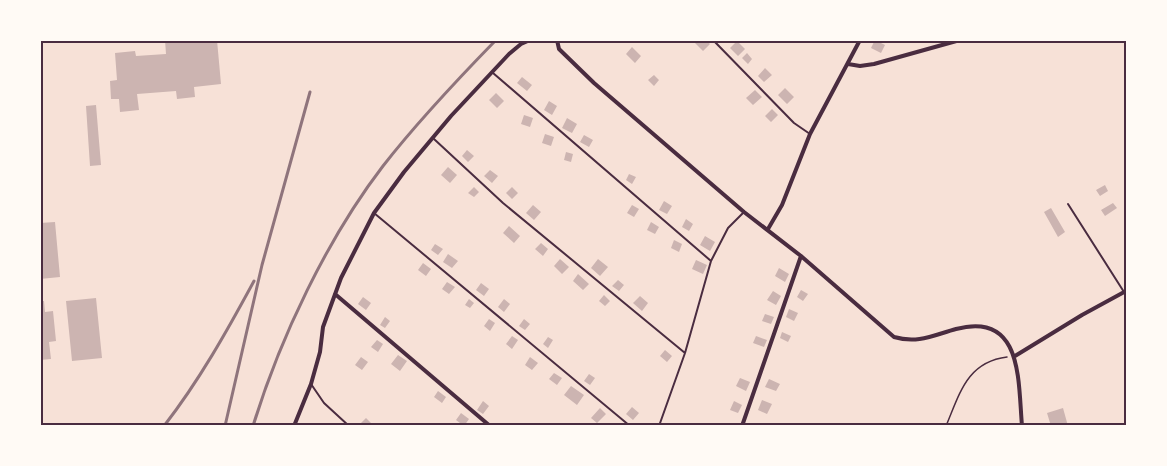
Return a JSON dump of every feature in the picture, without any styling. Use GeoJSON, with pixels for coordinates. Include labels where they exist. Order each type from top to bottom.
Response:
{"type":"FeatureCollection","features":[{"type":"Feature","properties":{"kind":"street"},"geometry":{"type":"LineString","coordinates":[[294,426],[311,384],[320,352],[323,327],[341,278],[374,213],[404,172],[451,116],[509,54],[530,40]]}},
{"type":"Feature","properties":{"kind":"street"},"geometry":{"type":"LineString","coordinates":[[557,40],[559,49],[579,70],[894,337],[914,341],[975,326],[991,328],[1002,334],[1015,356],[1022,426]]}},
{"type":"Feature","properties":{"kind":"street"},"geometry":{"type":"LineString","coordinates":[[848,64],[860,66],[874,64],[960,40]]}},
{"type":"Feature","properties":{"kind":"street"},"geometry":{"type":"LineString","coordinates":[[768,229],[782,205],[810,134],[858,41]]}},
{"type":"Feature","properties":{"kind":"street"},"geometry":{"type":"LineString","coordinates":[[742,426],[801,256]]}},
{"type":"Feature","properties":{"kind":"street"},"geometry":{"type":"LineString","coordinates":[[1015,356],[1125,292]]}},
{"type":"Feature","properties":{"kind":"street"},"geometry":{"type":"LineString","coordinates":[[335,294],[490,426]]}},
{"type":"Feature","properties":{"kind":"lane"},"geometry":{"type":"LineString","coordinates":[[713,40],[794,123],[810,134]]}},
{"type":"Feature","properties":{"kind":"lane"},"geometry":{"type":"LineString","coordinates":[[493,73],[711,261]]}},
{"type":"Feature","properties":{"kind":"lane"},"geometry":{"type":"LineString","coordinates":[[433,139],[503,203],[685,353]]}},
{"type":"Feature","properties":{"kind":"lane"},"geometry":{"type":"LineString","coordinates":[[1068,204],[1125,292]]}},
{"type":"Feature","properties":{"kind":"lane"},"geometry":{"type":"LineString","coordinates":[[659,426],[685,353],[711,261],[728,228],[744,212]]}},
{"type":"Feature","properties":{"kind":"lane"},"geometry":{"type":"LineString","coordinates":[[374,213],[630,426]]}},
{"type":"Feature","properties":{"kind":"lane"},"geometry":{"type":"LineString","coordinates":[[311,384],[324,404],[349,426]]}},
{"type":"Feature","properties":{"kind":"path"},"geometry":{"type":"LineString","coordinates":[[946,426],[966,381],[982,365],[995,359],[1015,356]]}},
{"type":"Feature","properties":{"kind":"building"},"geometry":{"type":"Polygon","coordinates":[[[165,40],[217,40],[221,84],[194,87],[195,97],[177,99],[176,91],[137,94],[139,110],[120,112],[119,99],[111,99],[110,81],[117,80],[115,53],[135,51],[136,56],[166,54],[165,40]]]}},
{"type":"Feature","properties":{"kind":"building"},"geometry":{"type":"Polygon","coordinates":[[[697,40],[706,40],[710,44],[703,51],[695,43],[697,40]]]}},
{"type":"Feature","properties":{"kind":"building"},"geometry":{"type":"Polygon","coordinates":[[[875,40],[885,45],[881,53],[871,48],[875,40]]]}},
{"type":"Feature","properties":{"kind":"building"},"geometry":{"type":"Polygon","coordinates":[[[737,41],[745,49],[738,56],[730,48],[737,41]]]}},
{"type":"Feature","properties":{"kind":"building"},"geometry":{"type":"Polygon","coordinates":[[[632,47],[641,56],[635,63],[626,54],[632,47]]]}},
{"type":"Feature","properties":{"kind":"building"},"geometry":{"type":"Polygon","coordinates":[[[747,53],[752,59],[748,64],[742,58],[747,53]]]}},
{"type":"Feature","properties":{"kind":"building"},"geometry":{"type":"Polygon","coordinates":[[[765,68],[772,75],[764,82],[758,76],[765,68]]]}},
{"type":"Feature","properties":{"kind":"building"},"geometry":{"type":"Polygon","coordinates":[[[654,75],[659,80],[654,86],[648,80],[654,75]]]}},
{"type":"Feature","properties":{"kind":"building"},"geometry":{"type":"Polygon","coordinates":[[[522,77],[532,85],[527,91],[517,83],[522,77]]]}},
{"type":"Feature","properties":{"kind":"building"},"geometry":{"type":"Polygon","coordinates":[[[785,88],[794,97],[787,104],[778,95],[785,88]]]}},
{"type":"Feature","properties":{"kind":"building"},"geometry":{"type":"Polygon","coordinates":[[[755,90],[762,97],[753,105],[746,98],[755,90]]]}},
{"type":"Feature","properties":{"kind":"building"},"geometry":{"type":"Polygon","coordinates":[[[496,93],[504,101],[497,108],[489,100],[496,93]]]}},
{"type":"Feature","properties":{"kind":"building"},"geometry":{"type":"Polygon","coordinates":[[[549,101],[557,106],[552,115],[544,110],[549,101]]]}},
{"type":"Feature","properties":{"kind":"building"},"geometry":{"type":"Polygon","coordinates":[[[96,105],[101,165],[90,166],[86,106],[96,105]]]}},
{"type":"Feature","properties":{"kind":"building"},"geometry":{"type":"Polygon","coordinates":[[[772,109],[778,115],[771,122],[765,116],[772,109]]]}},
{"type":"Feature","properties":{"kind":"building"},"geometry":{"type":"Polygon","coordinates":[[[524,115],[533,118],[530,127],[521,124],[524,115]]]}},
{"type":"Feature","properties":{"kind":"building"},"geometry":{"type":"Polygon","coordinates":[[[567,118],[577,124],[572,133],[562,128],[567,118]]]}},
{"type":"Feature","properties":{"kind":"building"},"geometry":{"type":"Polygon","coordinates":[[[545,134],[554,137],[551,146],[542,143],[545,134]]]}},
{"type":"Feature","properties":{"kind":"building"},"geometry":{"type":"Polygon","coordinates":[[[584,135],[593,140],[589,147],[580,142],[584,135]]]}},
{"type":"Feature","properties":{"kind":"building"},"geometry":{"type":"Polygon","coordinates":[[[467,150],[474,156],[468,162],[462,156],[467,150]]]}},
{"type":"Feature","properties":{"kind":"building"},"geometry":{"type":"Polygon","coordinates":[[[566,152],[573,154],[571,162],[564,160],[566,152]]]}},
{"type":"Feature","properties":{"kind":"building"},"geometry":{"type":"Polygon","coordinates":[[[448,167],[457,175],[450,183],[441,175],[448,167]]]}},
{"type":"Feature","properties":{"kind":"building"},"geometry":{"type":"Polygon","coordinates":[[[490,170],[498,176],[492,183],[484,176],[490,170]]]}},
{"type":"Feature","properties":{"kind":"building"},"geometry":{"type":"Polygon","coordinates":[[[629,174],[636,177],[632,184],[626,180],[629,174]]]}},
{"type":"Feature","properties":{"kind":"building"},"geometry":{"type":"Polygon","coordinates":[[[1105,185],[1108,191],[1100,196],[1096,190],[1105,185]]]}},
{"type":"Feature","properties":{"kind":"building"},"geometry":{"type":"Polygon","coordinates":[[[474,187],[479,192],[474,197],[468,193],[474,187]]]}},
{"type":"Feature","properties":{"kind":"building"},"geometry":{"type":"Polygon","coordinates":[[[512,187],[518,193],[512,199],[506,193],[512,187]]]}},
{"type":"Feature","properties":{"kind":"building"},"geometry":{"type":"Polygon","coordinates":[[[664,201],[672,206],[667,214],[659,210],[664,201]]]}},
{"type":"Feature","properties":{"kind":"building"},"geometry":{"type":"Polygon","coordinates":[[[1113,203],[1117,208],[1105,216],[1101,210],[1113,203]]]}},
{"type":"Feature","properties":{"kind":"building"},"geometry":{"type":"Polygon","coordinates":[[[533,205],[541,212],[534,220],[526,213],[533,205]]]}},
{"type":"Feature","properties":{"kind":"building"},"geometry":{"type":"Polygon","coordinates":[[[632,205],[639,209],[634,217],[627,213],[632,205]]]}},
{"type":"Feature","properties":{"kind":"building"},"geometry":{"type":"Polygon","coordinates":[[[1051,208],[1065,232],[1058,237],[1044,212],[1051,208]]]}},
{"type":"Feature","properties":{"kind":"building"},"geometry":{"type":"Polygon","coordinates":[[[686,219],[693,224],[689,231],[682,227],[686,219]]]}},
{"type":"Feature","properties":{"kind":"building"},"geometry":{"type":"Polygon","coordinates":[[[55,222],[60,277],[40,279],[40,223],[55,222]]]}},
{"type":"Feature","properties":{"kind":"building"},"geometry":{"type":"Polygon","coordinates":[[[651,222],[659,227],[655,234],[647,230],[651,222]]]}},
{"type":"Feature","properties":{"kind":"building"},"geometry":{"type":"Polygon","coordinates":[[[509,226],[520,236],[514,243],[503,233],[509,226]]]}},
{"type":"Feature","properties":{"kind":"building"},"geometry":{"type":"Polygon","coordinates":[[[705,236],[715,242],[710,251],[700,245],[705,236]]]}},
{"type":"Feature","properties":{"kind":"building"},"geometry":{"type":"Polygon","coordinates":[[[674,240],[682,244],[679,252],[671,248],[674,240]]]}},
{"type":"Feature","properties":{"kind":"building"},"geometry":{"type":"Polygon","coordinates":[[[541,243],[548,249],[543,256],[535,249],[541,243]]]}},
{"type":"Feature","properties":{"kind":"building"},"geometry":{"type":"Polygon","coordinates":[[[435,244],[443,249],[438,255],[431,250],[435,244]]]}},
{"type":"Feature","properties":{"kind":"building"},"geometry":{"type":"Polygon","coordinates":[[[448,254],[458,261],[452,268],[443,262],[448,254]]]}},
{"type":"Feature","properties":{"kind":"building"},"geometry":{"type":"Polygon","coordinates":[[[560,259],[569,267],[562,274],[554,266],[560,259]]]}},
{"type":"Feature","properties":{"kind":"building"},"geometry":{"type":"Polygon","coordinates":[[[598,259],[608,267],[600,276],[591,268],[598,259]]]}},
{"type":"Feature","properties":{"kind":"building"},"geometry":{"type":"Polygon","coordinates":[[[696,260],[707,265],[703,274],[692,269],[696,260]]]}},
{"type":"Feature","properties":{"kind":"building"},"geometry":{"type":"Polygon","coordinates":[[[423,263],[431,269],[426,276],[418,270],[423,263]]]}},
{"type":"Feature","properties":{"kind":"building"},"geometry":{"type":"Polygon","coordinates":[[[779,268],[789,274],[785,282],[775,276],[779,268]]]}},
{"type":"Feature","properties":{"kind":"building"},"geometry":{"type":"Polygon","coordinates":[[[578,274],[589,284],[583,290],[573,281],[578,274]]]}},
{"type":"Feature","properties":{"kind":"building"},"geometry":{"type":"Polygon","coordinates":[[[618,280],[624,285],[619,291],[612,286],[618,280]]]}},
{"type":"Feature","properties":{"kind":"building"},"geometry":{"type":"Polygon","coordinates":[[[447,282],[455,287],[449,294],[442,289],[447,282]]]}},
{"type":"Feature","properties":{"kind":"building"},"geometry":{"type":"Polygon","coordinates":[[[481,283],[489,289],[484,296],[476,290],[481,283]]]}},
{"type":"Feature","properties":{"kind":"building"},"geometry":{"type":"Polygon","coordinates":[[[801,290],[808,294],[803,301],[797,297],[801,290]]]}},
{"type":"Feature","properties":{"kind":"building"},"geometry":{"type":"Polygon","coordinates":[[[773,291],[781,296],[776,305],[767,300],[773,291]]]}},
{"type":"Feature","properties":{"kind":"building"},"geometry":{"type":"Polygon","coordinates":[[[604,295],[610,301],[605,306],[599,301],[604,295]]]}},
{"type":"Feature","properties":{"kind":"building"},"geometry":{"type":"Polygon","coordinates":[[[640,296],[648,303],[642,311],[633,303],[640,296]]]}},
{"type":"Feature","properties":{"kind":"building"},"geometry":{"type":"Polygon","coordinates":[[[363,297],[371,303],[366,310],[358,304],[363,297]]]}},
{"type":"Feature","properties":{"kind":"building"},"geometry":{"type":"Polygon","coordinates":[[[96,298],[102,358],[72,361],[66,301],[96,298]]]}},
{"type":"Feature","properties":{"kind":"building"},"geometry":{"type":"Polygon","coordinates":[[[469,299],[474,303],[470,308],[465,305],[469,299]]]}},
{"type":"Feature","properties":{"kind":"building"},"geometry":{"type":"Polygon","coordinates":[[[504,299],[510,304],[504,312],[498,307],[504,299]]]}},
{"type":"Feature","properties":{"kind":"building"},"geometry":{"type":"Polygon","coordinates":[[[40,301],[44,301],[45,312],[53,311],[56,341],[49,342],[51,359],[40,360],[40,301]]]}},
{"type":"Feature","properties":{"kind":"building"},"geometry":{"type":"Polygon","coordinates":[[[789,309],[798,313],[794,321],[786,317],[789,309]]]}},
{"type":"Feature","properties":{"kind":"building"},"geometry":{"type":"Polygon","coordinates":[[[765,314],[774,317],[771,324],[762,321],[765,314]]]}},
{"type":"Feature","properties":{"kind":"building"},"geometry":{"type":"Polygon","coordinates":[[[385,317],[390,321],[385,328],[380,325],[385,317]]]}},
{"type":"Feature","properties":{"kind":"building"},"geometry":{"type":"Polygon","coordinates":[[[489,319],[495,323],[490,331],[484,326],[489,319]]]}},
{"type":"Feature","properties":{"kind":"building"},"geometry":{"type":"Polygon","coordinates":[[[524,319],[530,324],[525,330],[519,326],[524,319]]]}},
{"type":"Feature","properties":{"kind":"building"},"geometry":{"type":"Polygon","coordinates":[[[782,332],[791,336],[788,342],[780,338],[782,332]]]}},
{"type":"Feature","properties":{"kind":"building"},"geometry":{"type":"Polygon","coordinates":[[[512,336],[518,340],[512,349],[506,344],[512,336]]]}},
{"type":"Feature","properties":{"kind":"building"},"geometry":{"type":"Polygon","coordinates":[[[756,336],[767,340],[764,347],[753,343],[756,336]]]}},
{"type":"Feature","properties":{"kind":"building"},"geometry":{"type":"Polygon","coordinates":[[[548,337],[553,340],[548,348],[543,344],[548,337]]]}},
{"type":"Feature","properties":{"kind":"building"},"geometry":{"type":"Polygon","coordinates":[[[377,340],[383,344],[378,352],[371,347],[377,340]]]}},
{"type":"Feature","properties":{"kind":"building"},"geometry":{"type":"Polygon","coordinates":[[[665,350],[672,356],[667,362],[660,356],[665,350]]]}},
{"type":"Feature","properties":{"kind":"building"},"geometry":{"type":"Polygon","coordinates":[[[398,355],[407,361],[400,371],[391,364],[398,355]]]}},
{"type":"Feature","properties":{"kind":"building"},"geometry":{"type":"Polygon","coordinates":[[[361,357],[368,362],[362,370],[355,365],[361,357]]]}},
{"type":"Feature","properties":{"kind":"building"},"geometry":{"type":"Polygon","coordinates":[[[530,357],[538,363],[532,370],[525,365],[530,357]]]}},
{"type":"Feature","properties":{"kind":"building"},"geometry":{"type":"Polygon","coordinates":[[[554,373],[562,378],[557,385],[549,379],[554,373]]]}},
{"type":"Feature","properties":{"kind":"building"},"geometry":{"type":"Polygon","coordinates":[[[589,374],[595,378],[590,385],[584,381],[589,374]]]}},
{"type":"Feature","properties":{"kind":"building"},"geometry":{"type":"Polygon","coordinates":[[[740,378],[750,382],[746,391],[736,386],[740,378]]]}},
{"type":"Feature","properties":{"kind":"building"},"geometry":{"type":"Polygon","coordinates":[[[769,379],[780,384],[776,391],[765,387],[769,379]]]}},
{"type":"Feature","properties":{"kind":"building"},"geometry":{"type":"Polygon","coordinates":[[[571,386],[584,395],[577,405],[564,395],[571,386]]]}},
{"type":"Feature","properties":{"kind":"building"},"geometry":{"type":"Polygon","coordinates":[[[438,391],[446,397],[442,403],[434,397],[438,391]]]}},
{"type":"Feature","properties":{"kind":"building"},"geometry":{"type":"Polygon","coordinates":[[[762,400],[772,404],[767,414],[758,410],[762,400]]]}},
{"type":"Feature","properties":{"kind":"building"},"geometry":{"type":"Polygon","coordinates":[[[483,401],[489,406],[483,414],[477,410],[483,401]]]}},
{"type":"Feature","properties":{"kind":"building"},"geometry":{"type":"Polygon","coordinates":[[[734,401],[742,405],[738,413],[730,410],[734,401]]]}},
{"type":"Feature","properties":{"kind":"building"},"geometry":{"type":"Polygon","coordinates":[[[632,407],[639,413],[633,420],[626,414],[632,407]]]}},
{"type":"Feature","properties":{"kind":"building"},"geometry":{"type":"Polygon","coordinates":[[[600,408],[606,414],[597,423],[591,418],[600,408]]]}},
{"type":"Feature","properties":{"kind":"building"},"geometry":{"type":"Polygon","coordinates":[[[1063,408],[1068,426],[1051,426],[1047,413],[1063,408]]]}},
{"type":"Feature","properties":{"kind":"building"},"geometry":{"type":"Polygon","coordinates":[[[461,413],[469,419],[464,426],[456,420],[461,413]]]}},
{"type":"Feature","properties":{"kind":"building"},"geometry":{"type":"Polygon","coordinates":[[[366,418],[374,426],[358,426],[366,418]]]}},
{"type":"Feature","properties":{"kind":"railway"},"geometry":{"type":"LineString","coordinates":[[253,426],[291,324],[324,257],[343,225],[396,149],[496,40]]}},
{"type":"Feature","properties":{"kind":"railway"},"geometry":{"type":"LineString","coordinates":[[225,426],[262,265],[310,92]]}},
{"type":"Feature","properties":{"kind":"railway"},"geometry":{"type":"LineString","coordinates":[[164,426],[201,374],[254,281]]}}]}
